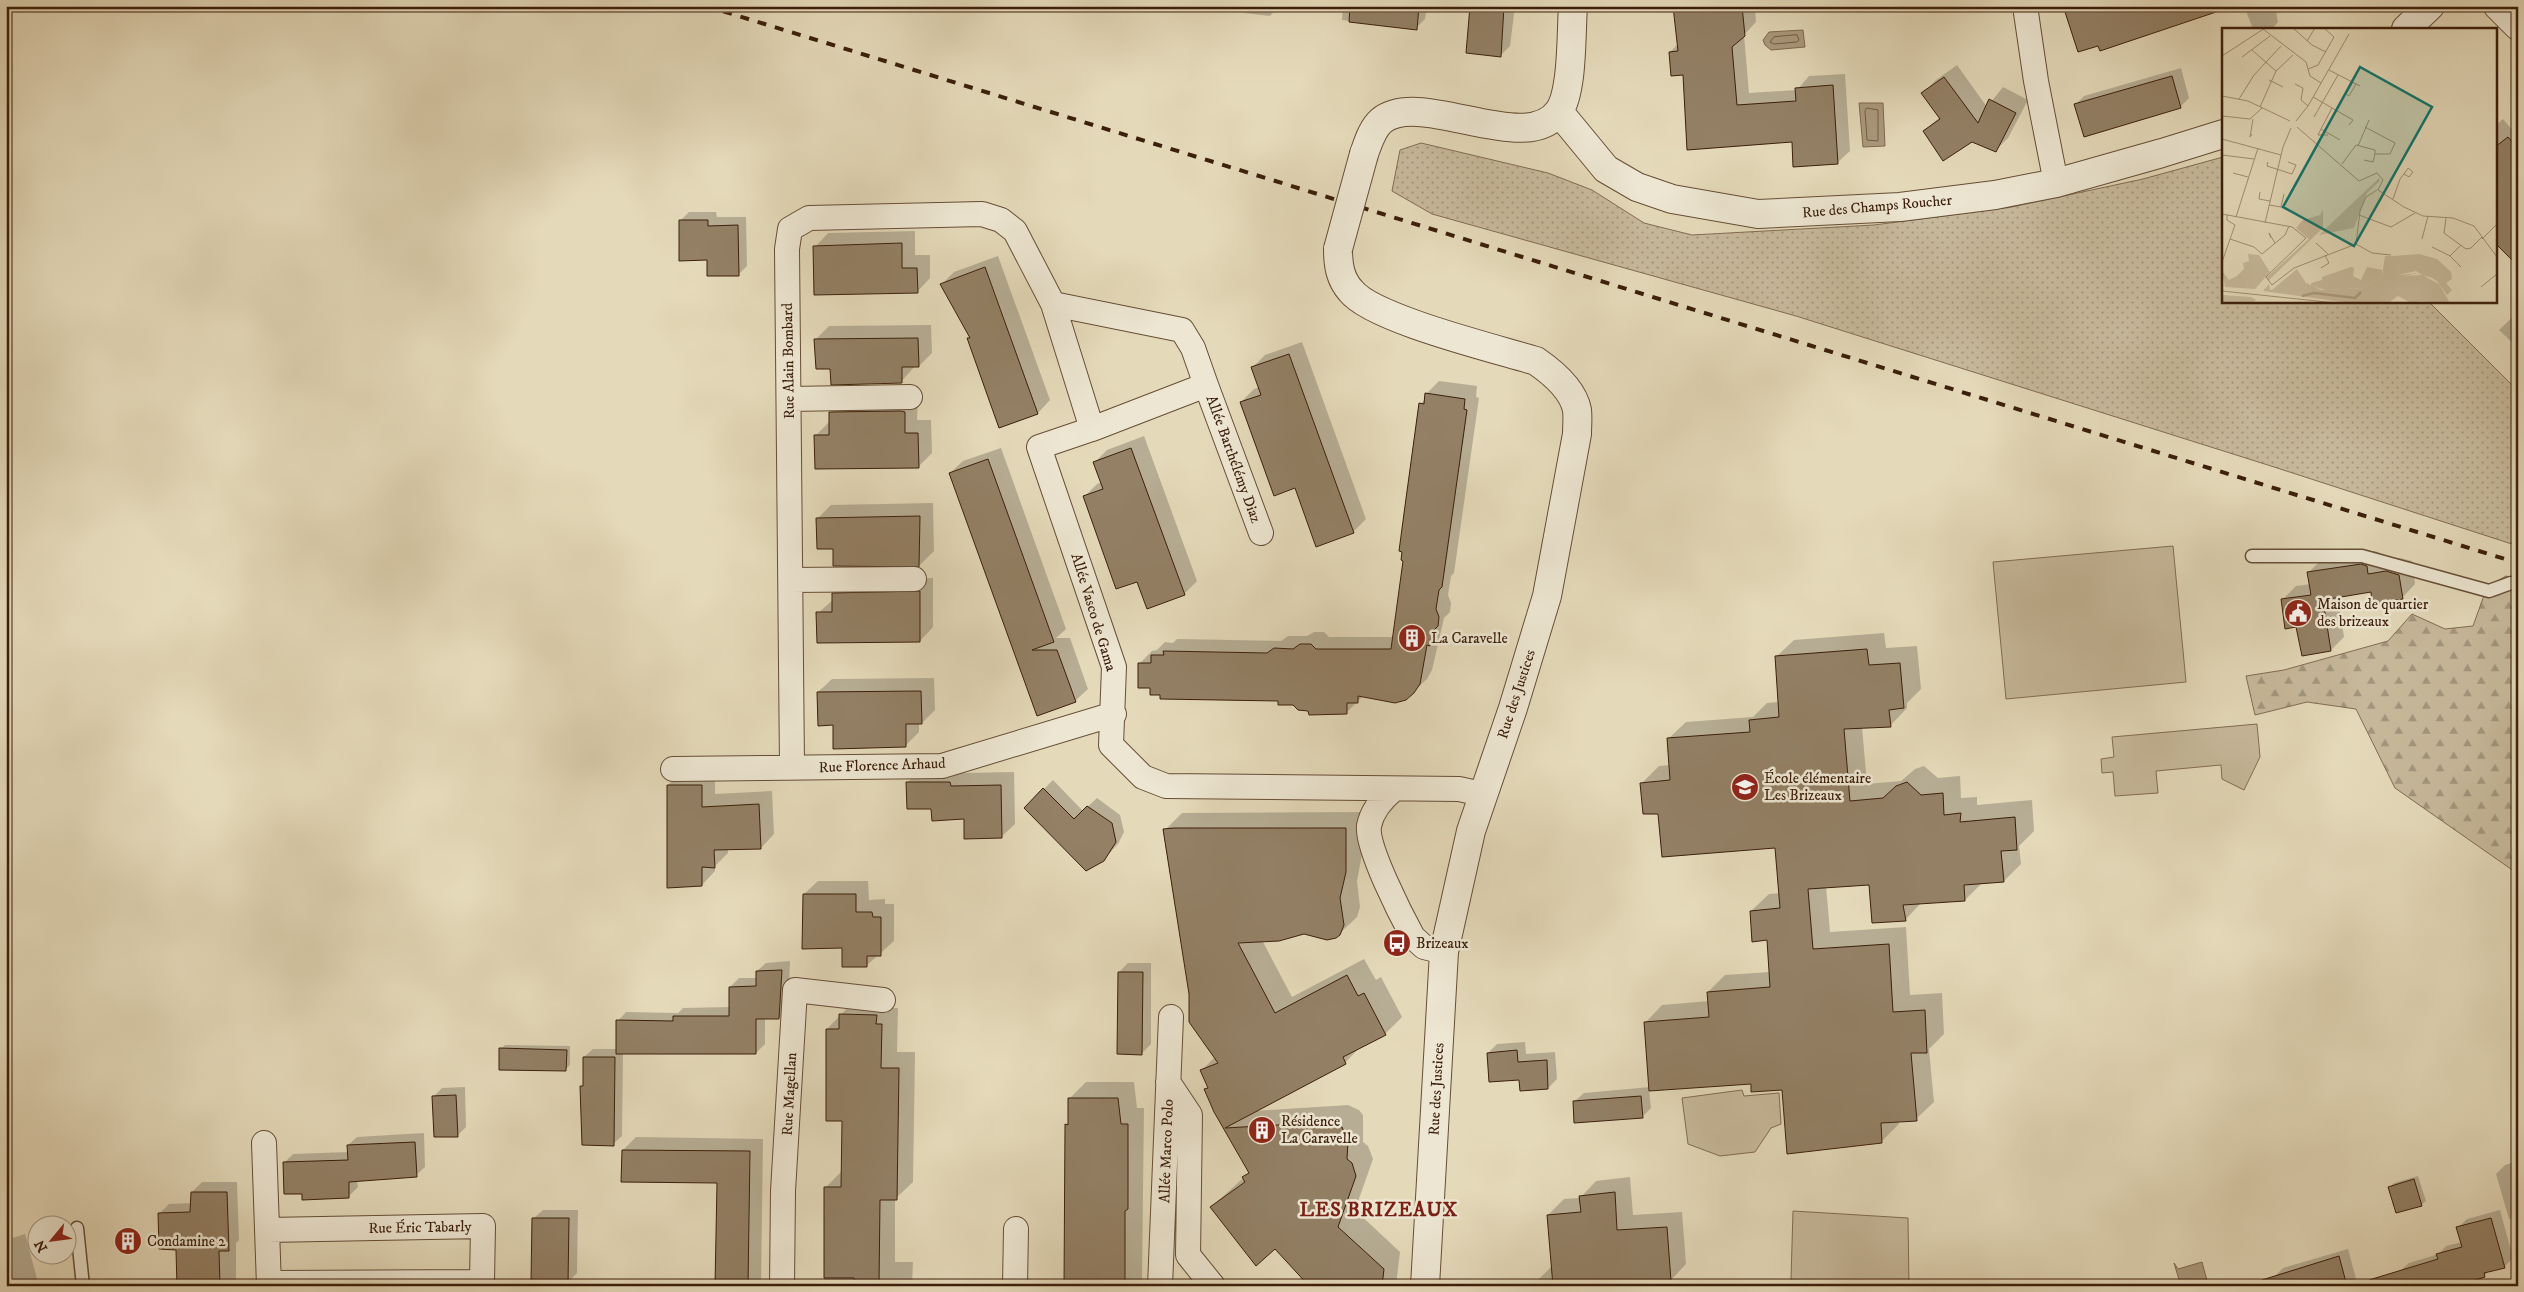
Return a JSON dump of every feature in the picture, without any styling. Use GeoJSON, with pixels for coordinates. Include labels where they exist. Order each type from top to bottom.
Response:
{"type":"FeatureCollection","features":[{"type":"Feature","properties":{"kind":"street"},"geometry":{"type":"LineString","coordinates":[[1558,112],[1567,87],[1573,6]]}},
{"type":"Feature","properties":{"kind":"street"},"geometry":{"type":"LineString","coordinates":[[2025,6],[2036,81],[2056,183]]}},
{"type":"Feature","properties":{"kind":"street"},"geometry":{"type":"LineString","coordinates":[[2407,28],[2430,6]]}},
{"type":"Feature","properties":{"kind":"street"},"geometry":{"type":"LineString","coordinates":[[2498,6],[2518,26]]}},
{"type":"Feature","properties":{"kind":"street","name":"Rue des Justices"},"geometry":{"type":"LineString","coordinates":[[1425,1286],[1444,952],[1456,888],[1482,794],[1513,708],[1547,596],[1577,434],[1577,408],[1565,386],[1550,371],[1536,362],[1427,328],[1366,303],[1351,292],[1344,280],[1338,266],[1338,249],[1364,154],[1375,127],[1386,117],[1398,112],[1427,113],[1508,128],[1535,126],[1548,121],[1558,112]]}},
{"type":"Feature","properties":{"kind":"street","name":"Rue des Champs Roucher"},"geometry":{"type":"LineString","coordinates":[[1558,112],[1606,169],[1638,187],[1672,199],[1758,214],[1900,206],[1995,195],[2056,183],[2162,154],[2222,134]]}},
{"type":"Feature","properties":{"kind":"street","name":"Rue Alain Bombard"},"geometry":{"type":"LineString","coordinates":[[792,767],[787,249],[790,229],[809,218],[982,214],[1001,220],[1014,231],[1052,304]]}},
{"type":"Feature","properties":{"kind":"street"},"geometry":{"type":"LineString","coordinates":[[1052,304],[1092,429]]}},
{"type":"Feature","properties":{"kind":"street","name":"Allée Barthélémy Diaz"},"geometry":{"type":"LineString","coordinates":[[1052,304],[1182,330],[1193,348],[1261,533]]}},
{"type":"Feature","properties":{"kind":"street","name":"Allée Barthélémy Diaz"},"geometry":{"type":"LineString","coordinates":[[1092,429],[1206,385]]}},
{"type":"Feature","properties":{"kind":"street"},"geometry":{"type":"LineString","coordinates":[[789,399],[910,397]]}},
{"type":"Feature","properties":{"kind":"street","name":"Allée Vasco de Gama"},"geometry":{"type":"LineString","coordinates":[[1092,429],[1039,447],[1114,667],[1114,714],[1111,745],[1142,777],[1166,786],[1458,789],[1482,794]]}},
{"type":"Feature","properties":{"kind":"street"},"geometry":{"type":"LineString","coordinates":[[791,580],[914,579]]}},
{"type":"Feature","properties":{"kind":"street","name":"Rue Florence Arhaud"},"geometry":{"type":"LineString","coordinates":[[673,769],[942,766],[1114,714]]}},
{"type":"Feature","properties":{"kind":"street"},"geometry":{"type":"LineString","coordinates":[[1394,789],[1381,799],[1374,812],[1369,828],[1374,852],[1414,937],[1424,947],[1444,952]]}},
{"type":"Feature","properties":{"kind":"street","name":"Rue Magellan"},"geometry":{"type":"LineString","coordinates":[[782,1286],[783,1191],[796,990],[882,1000]]}},
{"type":"Feature","properties":{"kind":"street","name":"Allée Marco Polo"},"geometry":{"type":"LineString","coordinates":[[1160,1286],[1171,1016]]}},
{"type":"Feature","properties":{"kind":"street"},"geometry":{"type":"LineString","coordinates":[[1168,1082],[1190,1115],[1188,1255],[1213,1286]]}},
{"type":"Feature","properties":{"kind":"street","name":"Rue Éric Tabarly"},"geometry":{"type":"LineString","coordinates":[[264,1143],[269,1285],[482,1282],[483,1226],[268,1230]]}},
{"type":"Feature","properties":{"kind":"street"},"geometry":{"type":"LineString","coordinates":[[1015,1286],[1016,1228]]}},
{"type":"Feature","properties":{"kind":"lane"},"geometry":{"type":"LineString","coordinates":[[2252,556],[2362,556],[2489,591],[2511,583],[2518,585]]}},
{"type":"Feature","properties":{"kind":"lane"},"geometry":{"type":"LineString","coordinates":[[78,1236],[84,1286]]}},
{"type":"Feature","properties":{"kind":"green space"},"geometry":{"type":"Polygon","coordinates":[[[1421,143],[1548,173],[1592,190],[1644,223],[1692,235],[1874,225],[2012,207],[2143,179],[2222,157],[2222,302],[2429,302],[2518,391],[2518,546],[1796,316],[1432,214],[1392,191],[1400,150],[1421,143]]]}},
{"type":"Feature","properties":{"kind":"green space"},"geometry":{"type":"Polygon","coordinates":[[[2173,546],[2186,682],[2006,699],[1993,562],[2173,546]]]}},
{"type":"Feature","properties":{"kind":"green space"},"geometry":{"type":"Polygon","coordinates":[[[2506,576],[2518,579],[2518,874],[2395,788],[2356,709],[2307,702],[2255,715],[2246,676],[2284,670],[2388,641],[2412,614],[2445,629],[2473,626],[2487,587],[2506,576]]]}},
{"type":"Feature","properties":{"kind":"green space"},"geometry":{"type":"Polygon","coordinates":[[[2257,724],[2260,757],[2244,790],[2222,779],[2221,765],[2156,771],[2158,793],[2115,796],[2113,772],[2102,773],[2101,759],[2114,757],[2112,737],[2257,724]]]}},
{"type":"Feature","properties":{"kind":"green space"},"geometry":{"type":"Polygon","coordinates":[[[1742,1090],[1744,1096],[1779,1093],[1781,1124],[1771,1128],[1755,1152],[1720,1156],[1688,1144],[1682,1098],[1742,1090]]]}},
{"type":"Feature","properties":{"kind":"green space"},"geometry":{"type":"Polygon","coordinates":[[[1793,1211],[1908,1218],[1909,1286],[1791,1280],[1793,1211]]]}},
{"type":"Feature","properties":{"kind":"water"},"geometry":{"type":"Polygon","coordinates":[[[1803,30],[1805,47],[1771,50],[1765,45],[1763,40],[1769,32],[1803,30]]]}},
{"type":"Feature","properties":{"kind":"water"},"geometry":{"type":"Polygon","coordinates":[[[1859,103],[1883,103],[1885,146],[1863,147],[1859,103]]]}},
{"type":"Feature","properties":{"kind":"water"},"geometry":{"type":"Polygon","coordinates":[[[2202,1262],[2208,1284],[2181,1286],[2174,1263],[2178,1269],[2202,1262]]]}},
{"type":"Feature","properties":{"kind":"building"},"geometry":{"type":"Polygon","coordinates":[[[1350,6],[1419,6],[1417,30],[1349,22],[1350,6]]]}},
{"type":"Feature","properties":{"kind":"building"},"geometry":{"type":"Polygon","coordinates":[[[1470,6],[1504,6],[1501,57],[1466,53],[1470,6]]]}},
{"type":"Feature","properties":{"kind":"building"},"geometry":{"type":"Polygon","coordinates":[[[1673,6],[1742,6],[1745,36],[1732,47],[1737,105],[1796,101],[1795,88],[1833,85],[1838,164],[1793,167],[1792,142],[1687,150],[1683,75],[1671,76],[1669,52],[1678,51],[1673,6]]]}},
{"type":"Feature","properties":{"kind":"building"},"geometry":{"type":"Polygon","coordinates":[[[2083,6],[2219,6],[2219,11],[2100,51],[2098,46],[2078,52],[2065,12],[2083,6]]]}},
{"type":"Feature","properties":{"kind":"building"},"geometry":{"type":"Polygon","coordinates":[[[2172,76],[2181,108],[2084,137],[2074,104],[2172,76]]]}},
{"type":"Feature","properties":{"kind":"building"},"geometry":{"type":"Polygon","coordinates":[[[1944,77],[1978,123],[1989,99],[2016,113],[1996,152],[1972,142],[1943,161],[1923,131],[1940,119],[1921,93],[1944,77]]]}},
{"type":"Feature","properties":{"kind":"building"},"geometry":{"type":"Polygon","coordinates":[[[2508,137],[2518,149],[2518,266],[2496,244],[2496,146],[2508,137]]]}},
{"type":"Feature","properties":{"kind":"building"},"geometry":{"type":"Polygon","coordinates":[[[679,220],[708,220],[708,226],[738,225],[739,276],[707,276],[707,260],[679,261],[679,220]]]}},
{"type":"Feature","properties":{"kind":"building"},"geometry":{"type":"Polygon","coordinates":[[[902,243],[902,268],[917,268],[918,293],[814,295],[813,246],[902,243]]]}},
{"type":"Feature","properties":{"kind":"building"},"geometry":{"type":"Polygon","coordinates":[[[985,267],[1038,414],[999,428],[967,338],[970,338],[940,284],[985,267]]]}},
{"type":"Feature","properties":{"kind":"building"},"geometry":{"type":"Polygon","coordinates":[[[918,338],[919,367],[902,367],[902,383],[831,385],[830,369],[816,369],[814,339],[918,338]]]}},
{"type":"Feature","properties":{"kind":"building"},"geometry":{"type":"Polygon","coordinates":[[[1289,354],[1354,533],[1316,547],[1295,488],[1274,496],[1240,402],[1261,395],[1251,367],[1289,354]]]}},
{"type":"Feature","properties":{"kind":"building"},"geometry":{"type":"Polygon","coordinates":[[[1425,393],[1465,399],[1464,409],[1467,410],[1442,587],[1439,590],[1436,609],[1439,617],[1438,626],[1432,632],[1430,646],[1427,645],[1420,684],[1414,693],[1406,700],[1395,703],[1358,696],[1358,703],[1347,703],[1347,714],[1309,715],[1308,711],[1298,710],[1293,705],[1278,705],[1278,701],[1160,699],[1160,695],[1150,695],[1150,688],[1138,688],[1138,663],[1151,663],[1151,655],[1164,655],[1163,651],[1267,653],[1274,648],[1293,649],[1300,644],[1311,644],[1316,649],[1391,649],[1403,561],[1401,560],[1402,552],[1399,551],[1419,403],[1424,404],[1425,393]]]}},
{"type":"Feature","properties":{"kind":"building"},"geometry":{"type":"Polygon","coordinates":[[[829,412],[905,412],[905,433],[918,433],[919,468],[815,469],[814,435],[829,435],[829,412]]]}},
{"type":"Feature","properties":{"kind":"building"},"geometry":{"type":"Polygon","coordinates":[[[1131,448],[1185,595],[1147,609],[1137,582],[1116,589],[1083,496],[1103,489],[1093,462],[1131,448]]]}},
{"type":"Feature","properties":{"kind":"building"},"geometry":{"type":"Polygon","coordinates":[[[988,459],[1054,642],[1032,650],[1057,650],[1076,702],[1037,716],[949,473],[988,459]]]}},
{"type":"Feature","properties":{"kind":"building"},"geometry":{"type":"Polygon","coordinates":[[[920,516],[919,567],[833,566],[833,549],[817,549],[816,518],[920,516]]]}},
{"type":"Feature","properties":{"kind":"building","name":"Maison de quartier des brizeaux"},"geometry":{"type":"Polygon","coordinates":[[[2361,564],[2367,566],[2368,574],[2386,571],[2399,575],[2403,599],[2372,604],[2371,592],[2323,600],[2331,651],[2302,656],[2296,627],[2285,629],[2281,599],[2311,595],[2307,572],[2361,564]]]}},
{"type":"Feature","properties":{"kind":"building"},"geometry":{"type":"Polygon","coordinates":[[[920,591],[920,642],[817,643],[816,612],[832,612],[832,593],[920,591]]]}},
{"type":"Feature","properties":{"kind":"building"},"geometry":{"type":"Polygon","coordinates":[[[1867,649],[1869,665],[1900,663],[1904,708],[1889,710],[1891,727],[1844,729],[1850,801],[1883,798],[1896,786],[1907,782],[1921,795],[1943,793],[1944,815],[1961,813],[1960,822],[2015,817],[2017,850],[2001,851],[2004,882],[1964,885],[1965,901],[1903,905],[1906,921],[1872,923],[1869,885],[1808,889],[1813,949],[1889,944],[1893,1012],[1925,1010],[1927,1053],[1911,1053],[1917,1121],[1881,1123],[1882,1143],[1787,1154],[1782,1090],[1751,1092],[1751,1084],[1649,1091],[1644,1022],[1709,1017],[1707,992],[1770,987],[1767,940],[1752,942],[1750,911],[1780,908],[1775,848],[1662,857],[1658,814],[1643,814],[1640,783],[1670,780],[1667,738],[1750,732],[1749,720],[1779,717],[1775,656],[1867,649]]]}},
{"type":"Feature","properties":{"kind":"building"},"geometry":{"type":"Polygon","coordinates":[[[921,691],[922,724],[906,724],[906,747],[833,749],[833,725],[818,726],[817,692],[921,691]]]}},
{"type":"Feature","properties":{"kind":"building"},"geometry":{"type":"Polygon","coordinates":[[[906,782],[950,782],[951,786],[1001,785],[1002,838],[964,839],[964,819],[932,821],[931,809],[907,809],[906,782]]]}},
{"type":"Feature","properties":{"kind":"building"},"geometry":{"type":"Polygon","coordinates":[[[667,785],[702,785],[702,807],[759,804],[761,849],[714,850],[715,868],[702,867],[702,886],[667,888],[667,785]]]}},
{"type":"Feature","properties":{"kind":"building"},"geometry":{"type":"Polygon","coordinates":[[[1043,788],[1074,819],[1087,806],[1112,823],[1116,842],[1104,861],[1086,871],[1024,808],[1043,788]]]}},
{"type":"Feature","properties":{"kind":"building"},"geometry":{"type":"Polygon","coordinates":[[[1346,828],[1346,872],[1340,898],[1344,925],[1340,935],[1327,940],[1304,934],[1279,941],[1238,943],[1275,1013],[1347,975],[1358,996],[1364,993],[1386,1035],[1343,1057],[1346,1064],[1225,1128],[1330,1122],[1342,1127],[1348,1141],[1347,1159],[1352,1163],[1356,1176],[1338,1227],[1384,1269],[1382,1286],[1309,1286],[1275,1249],[1256,1266],[1210,1207],[1245,1182],[1242,1177],[1249,1173],[1214,1112],[1204,1089],[1208,1088],[1200,1070],[1218,1063],[1189,1022],[1189,994],[1163,829],[1346,828]]]}},
{"type":"Feature","properties":{"kind":"building"},"geometry":{"type":"Polygon","coordinates":[[[803,894],[856,894],[856,912],[872,912],[873,917],[881,917],[881,956],[867,956],[867,967],[842,967],[842,948],[802,949],[803,894]]]}},
{"type":"Feature","properties":{"kind":"building"},"geometry":{"type":"Polygon","coordinates":[[[782,970],[779,1019],[756,1019],[756,1054],[616,1054],[616,1020],[673,1021],[673,1016],[729,1016],[729,987],[756,986],[756,971],[782,970]]]}},
{"type":"Feature","properties":{"kind":"building"},"geometry":{"type":"Polygon","coordinates":[[[1118,972],[1143,972],[1142,1055],[1117,1054],[1118,972]]]}},
{"type":"Feature","properties":{"kind":"building"},"geometry":{"type":"Polygon","coordinates":[[[839,1014],[877,1015],[876,1024],[882,1024],[881,1068],[899,1068],[897,1200],[880,1200],[879,1286],[854,1286],[854,1278],[824,1278],[824,1187],[841,1187],[842,1121],[826,1121],[826,1029],[839,1029],[839,1014]]]}},
{"type":"Feature","properties":{"kind":"building"},"geometry":{"type":"Polygon","coordinates":[[[499,1048],[567,1050],[566,1071],[499,1070],[499,1048]]]}},
{"type":"Feature","properties":{"kind":"building"},"geometry":{"type":"Polygon","coordinates":[[[1517,1050],[1518,1062],[1547,1060],[1548,1089],[1520,1091],[1519,1080],[1489,1082],[1487,1053],[1517,1050]]]}},
{"type":"Feature","properties":{"kind":"building"},"geometry":{"type":"Polygon","coordinates":[[[583,1057],[615,1057],[614,1146],[582,1145],[580,1086],[583,1086],[583,1057]]]}},
{"type":"Feature","properties":{"kind":"building"},"geometry":{"type":"Polygon","coordinates":[[[456,1095],[458,1137],[434,1137],[432,1096],[456,1095]]]}},
{"type":"Feature","properties":{"kind":"building"},"geometry":{"type":"Polygon","coordinates":[[[1641,1096],[1643,1118],[1574,1123],[1573,1101],[1641,1096]]]}},
{"type":"Feature","properties":{"kind":"building"},"geometry":{"type":"Polygon","coordinates":[[[1068,1098],[1118,1098],[1121,1124],[1128,1124],[1128,1209],[1125,1211],[1125,1286],[1064,1286],[1065,1124],[1068,1125],[1068,1098]]]}},
{"type":"Feature","properties":{"kind":"building"},"geometry":{"type":"Polygon","coordinates":[[[415,1142],[417,1177],[349,1182],[349,1198],[302,1200],[302,1194],[284,1194],[283,1162],[348,1160],[347,1145],[415,1142]]]}},
{"type":"Feature","properties":{"kind":"building"},"geometry":{"type":"Polygon","coordinates":[[[622,1150],[750,1151],[748,1286],[715,1286],[717,1183],[621,1182],[622,1150]]]}},
{"type":"Feature","properties":{"kind":"building"},"geometry":{"type":"Polygon","coordinates":[[[2414,1179],[2422,1206],[2396,1213],[2388,1187],[2414,1179]]]}},
{"type":"Feature","properties":{"kind":"building"},"geometry":{"type":"Polygon","coordinates":[[[191,1192],[227,1192],[229,1251],[219,1251],[220,1286],[177,1286],[176,1250],[159,1249],[158,1213],[190,1212],[191,1192]]]}},
{"type":"Feature","properties":{"kind":"building"},"geometry":{"type":"Polygon","coordinates":[[[1615,1192],[1617,1230],[1667,1227],[1671,1281],[1655,1282],[1655,1286],[1553,1286],[1547,1215],[1581,1212],[1579,1196],[1615,1192]]]}},
{"type":"Feature","properties":{"kind":"building"},"geometry":{"type":"Polygon","coordinates":[[[532,1218],[569,1218],[568,1284],[531,1283],[532,1218]]]}},
{"type":"Feature","properties":{"kind":"building"},"geometry":{"type":"Polygon","coordinates":[[[2491,1218],[2505,1268],[2484,1273],[2485,1277],[2475,1280],[2477,1286],[2370,1286],[2369,1280],[2438,1259],[2436,1254],[2462,1247],[2456,1227],[2491,1218]]]}},
{"type":"Feature","properties":{"kind":"building"},"geometry":{"type":"Polygon","coordinates":[[[2339,1256],[2347,1286],[2262,1286],[2262,1280],[2339,1256]]]}},
{"type":"Feature","properties":{"kind":"railway"},"geometry":{"type":"LineString","coordinates":[[706,6],[2518,563]]}},
{"type":"Feature","properties":{"kind":"place","name":"Maison de quartier des brizeaux"},"geometry":{"type":"Point","coordinates":[2298,613]}},
{"type":"Feature","properties":{"kind":"place","name":"La Caravelle"},"geometry":{"type":"Point","coordinates":[1412,638]}},
{"type":"Feature","properties":{"kind":"place","name":"École élémentaire Les Brizeaux"},"geometry":{"type":"Point","coordinates":[1745,787]}},
{"type":"Feature","properties":{"kind":"place","name":"Brizeaux"},"geometry":{"type":"Point","coordinates":[1397,943]}},
{"type":"Feature","properties":{"kind":"place","name":"Résidence La Caravelle"},"geometry":{"type":"Point","coordinates":[1262,1130]}},
{"type":"Feature","properties":{"kind":"place","name":"Condamine 2"},"geometry":{"type":"Point","coordinates":[128,1241]}},
{"type":"Feature","properties":{"kind":"district","name":"LES BRIZEAUX"},"geometry":{"type":"Point","coordinates":[1379,1209]}}]}
